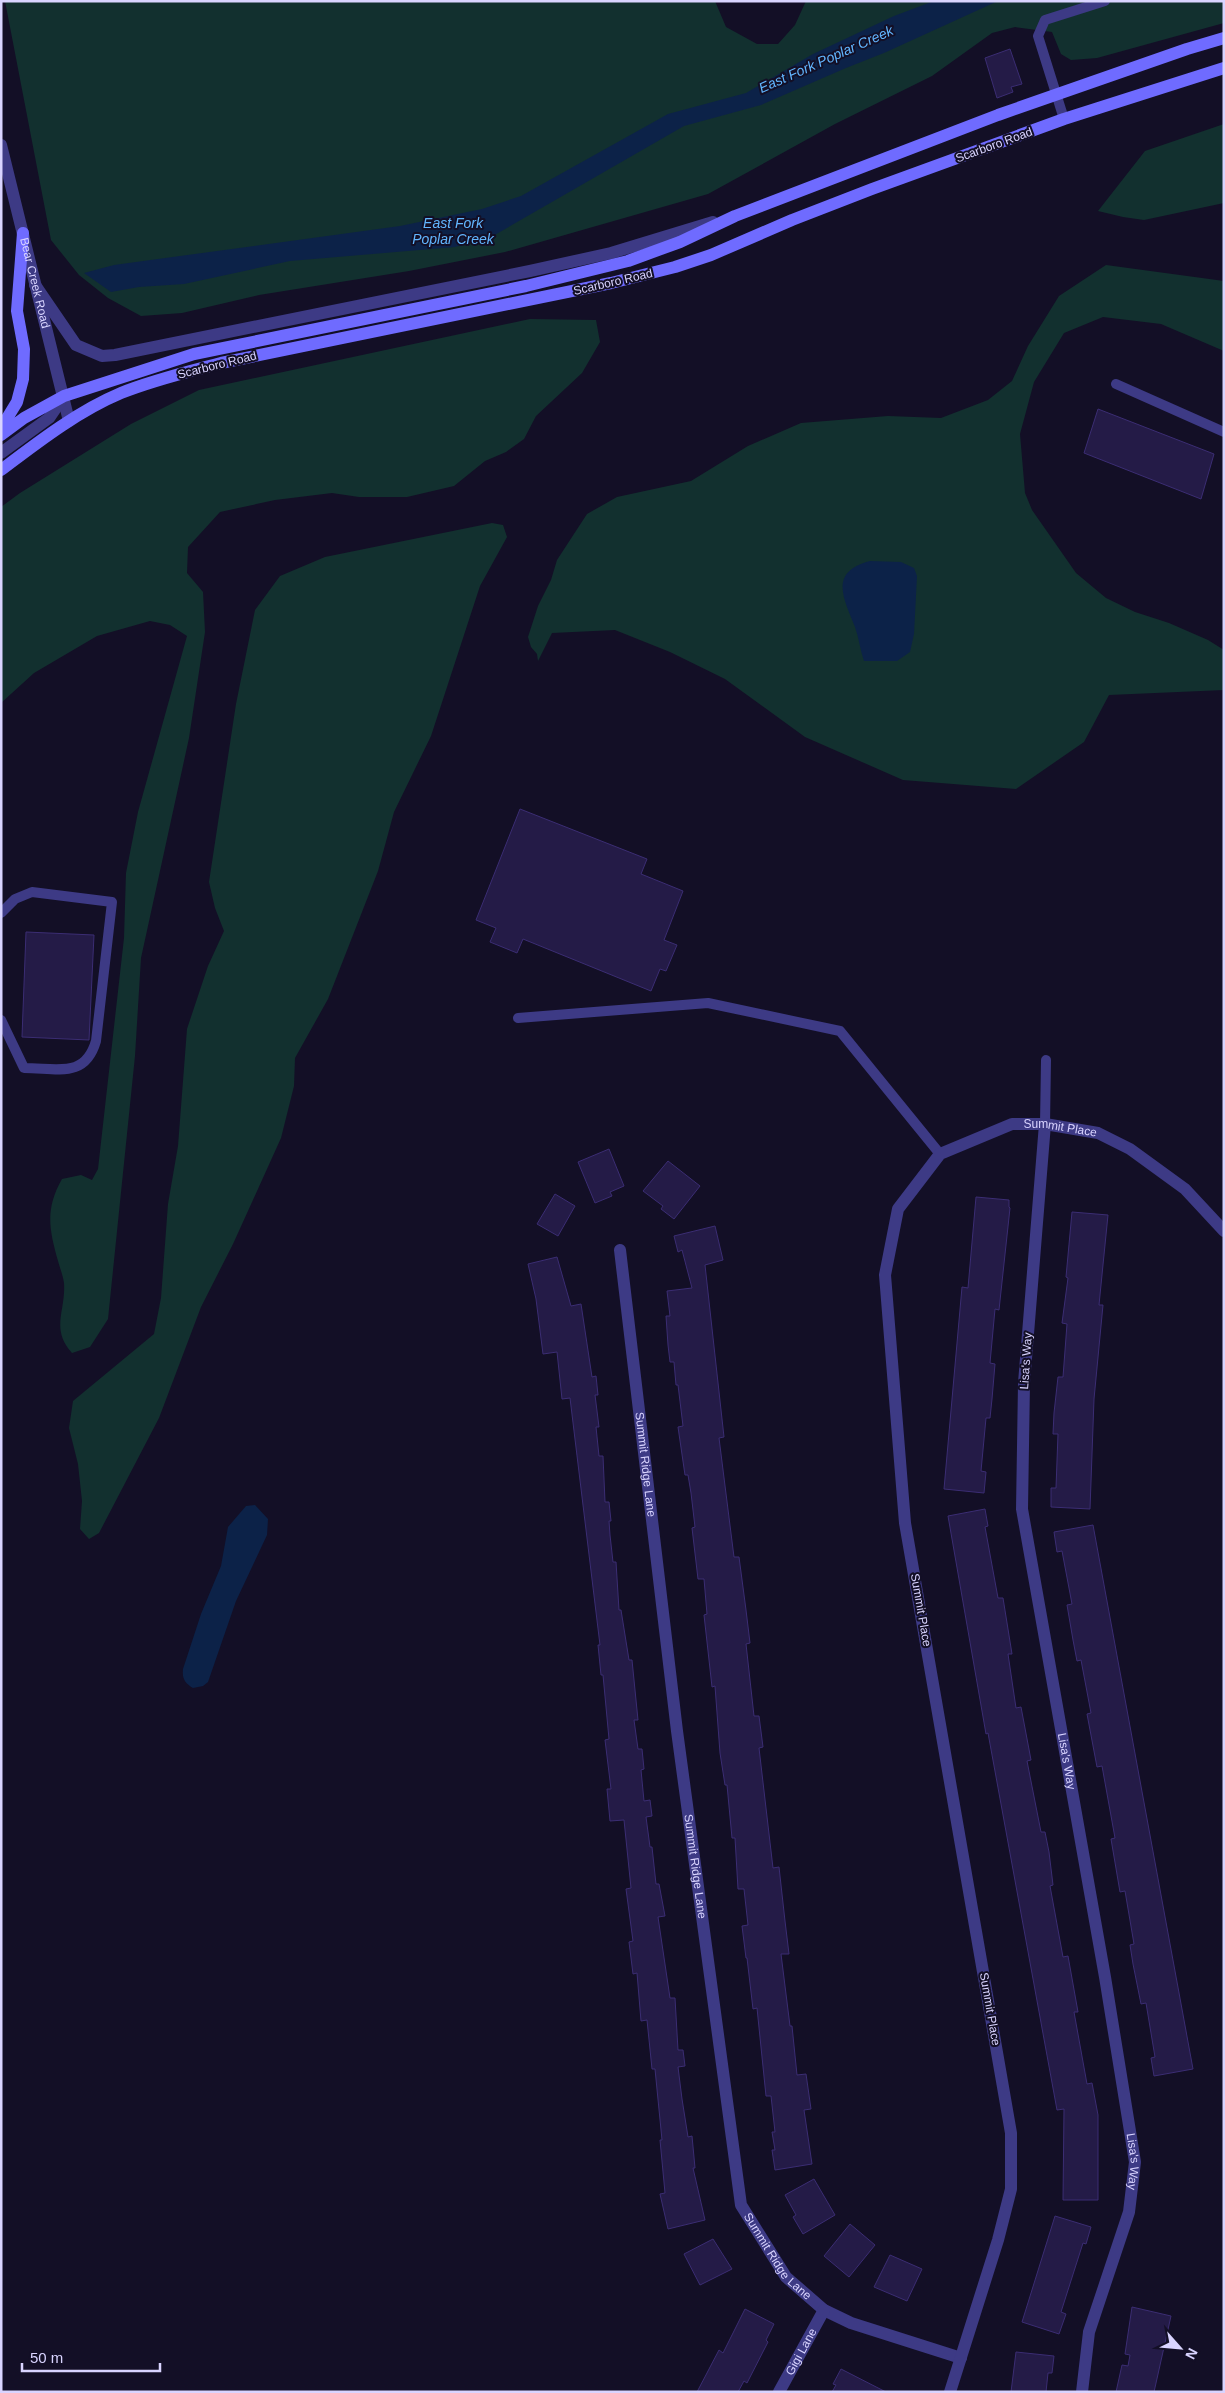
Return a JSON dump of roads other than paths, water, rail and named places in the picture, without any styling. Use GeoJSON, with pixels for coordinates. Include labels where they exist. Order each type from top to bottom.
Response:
{"type":"FeatureCollection","features":[{"type":"Feature","properties":{"kind":"main road","name":"Scarboro Road"},"geometry":{"type":"LineString","coordinates":[[1,435],[24,418],[64,396],[194,354],[595,270],[628,261],[680,242],[735,216],[1056,94],[1224,38]]}},
{"type":"Feature","properties":{"kind":"main road","name":"Scarboro Road"},"geometry":{"type":"LineString","coordinates":[[1,470],[70,421],[121,394],[167,378],[221,363],[611,283],[675,267],[711,255],[792,220],[864,192],[1064,119],[1224,68]]}},
{"type":"Feature","properties":{"kind":"main road"},"geometry":{"type":"LineString","coordinates":[[1,428],[17,402],[23,379],[24,349],[17,311],[23,234]]}},
{"type":"Feature","properties":{"kind":"street","name":"Bear Creek Road"},"geometry":{"type":"LineString","coordinates":[[1,145],[34,285],[70,421]]}},
{"type":"Feature","properties":{"kind":"street"},"geometry":{"type":"LineString","coordinates":[[34,285],[76,345],[102,356],[115,355],[247,330],[584,259],[735,216]]}},
{"type":"Feature","properties":{"kind":"street"},"geometry":{"type":"LineString","coordinates":[[1,453],[49,418],[64,396]]}},
{"type":"Feature","properties":{"kind":"street","name":"Summit Place"},"geometry":{"type":"LineString","coordinates":[[950,2392],[998,2240],[1011,2189],[1011,2133],[905,1523],[885,1275],[898,1209],[940,1154],[1012,1124],[1045,1124],[1098,1133],[1130,1149],[1185,1188],[1224,1231]]}},
{"type":"Feature","properties":{"kind":"street","name":"Lisa's Way"},"geometry":{"type":"LineString","coordinates":[[1045,1124],[1024,1383],[1022,1509],[1105,1977],[1135,2162],[1129,2212],[1088,2332],[1082,2392]]}},
{"type":"Feature","properties":{"kind":"street","name":"Summit Ridge Lane"},"geometry":{"type":"LineString","coordinates":[[620,1250],[676,1721],[741,2205],[786,2277],[824,2310],[851,2323],[961,2358]]}},
{"type":"Feature","properties":{"kind":"street","name":"Gigi Lane"},"geometry":{"type":"LineString","coordinates":[[779,2392],[824,2310]]}},
{"type":"Feature","properties":{"kind":"lane"},"geometry":{"type":"LineString","coordinates":[[1064,119],[1038,36],[1045,20],[1105,1]]}},
{"type":"Feature","properties":{"kind":"lane"},"geometry":{"type":"LineString","coordinates":[[1116,384],[1224,432]]}},
{"type":"Feature","properties":{"kind":"lane"},"geometry":{"type":"LineString","coordinates":[[1,913],[15,899],[32,892],[112,902],[96,1041],[93,1053],[85,1063],[78,1069],[24,1068],[1,1020]]}},
{"type":"Feature","properties":{"kind":"lane"},"geometry":{"type":"LineString","coordinates":[[518,1018],[708,1003],[840,1031],[940,1154]]}},
{"type":"Feature","properties":{"kind":"lane"},"geometry":{"type":"LineString","coordinates":[[1045,1124],[1046,1060]]}},
{"type":"Feature","properties":{"kind":"water","name":"East Fork Poplar Creek"},"geometry":{"type":"Polygon","coordinates":[[[934,1],[998,1],[884,53],[761,105],[684,126],[493,236],[455,247],[290,261],[184,284],[139,287],[111,292],[84,273],[114,265],[400,226],[482,209],[521,196],[668,114],[746,93],[813,54],[894,16],[934,1]]]}},
{"type":"Feature","properties":{"kind":"water"},"geometry":{"type":"Polygon","coordinates":[[[870,561],[901,562],[914,568],[917,576],[914,634],[910,652],[897,661],[864,661],[844,597],[844,579],[848,572],[870,561]]]}},
{"type":"Feature","properties":{"kind":"water"},"geometry":{"type":"Polygon","coordinates":[[[255,1505],[268,1519],[267,1535],[236,1601],[208,1682],[203,1686],[193,1688],[185,1680],[183,1669],[201,1614],[221,1566],[228,1527],[246,1506],[255,1505]]]}}]}
